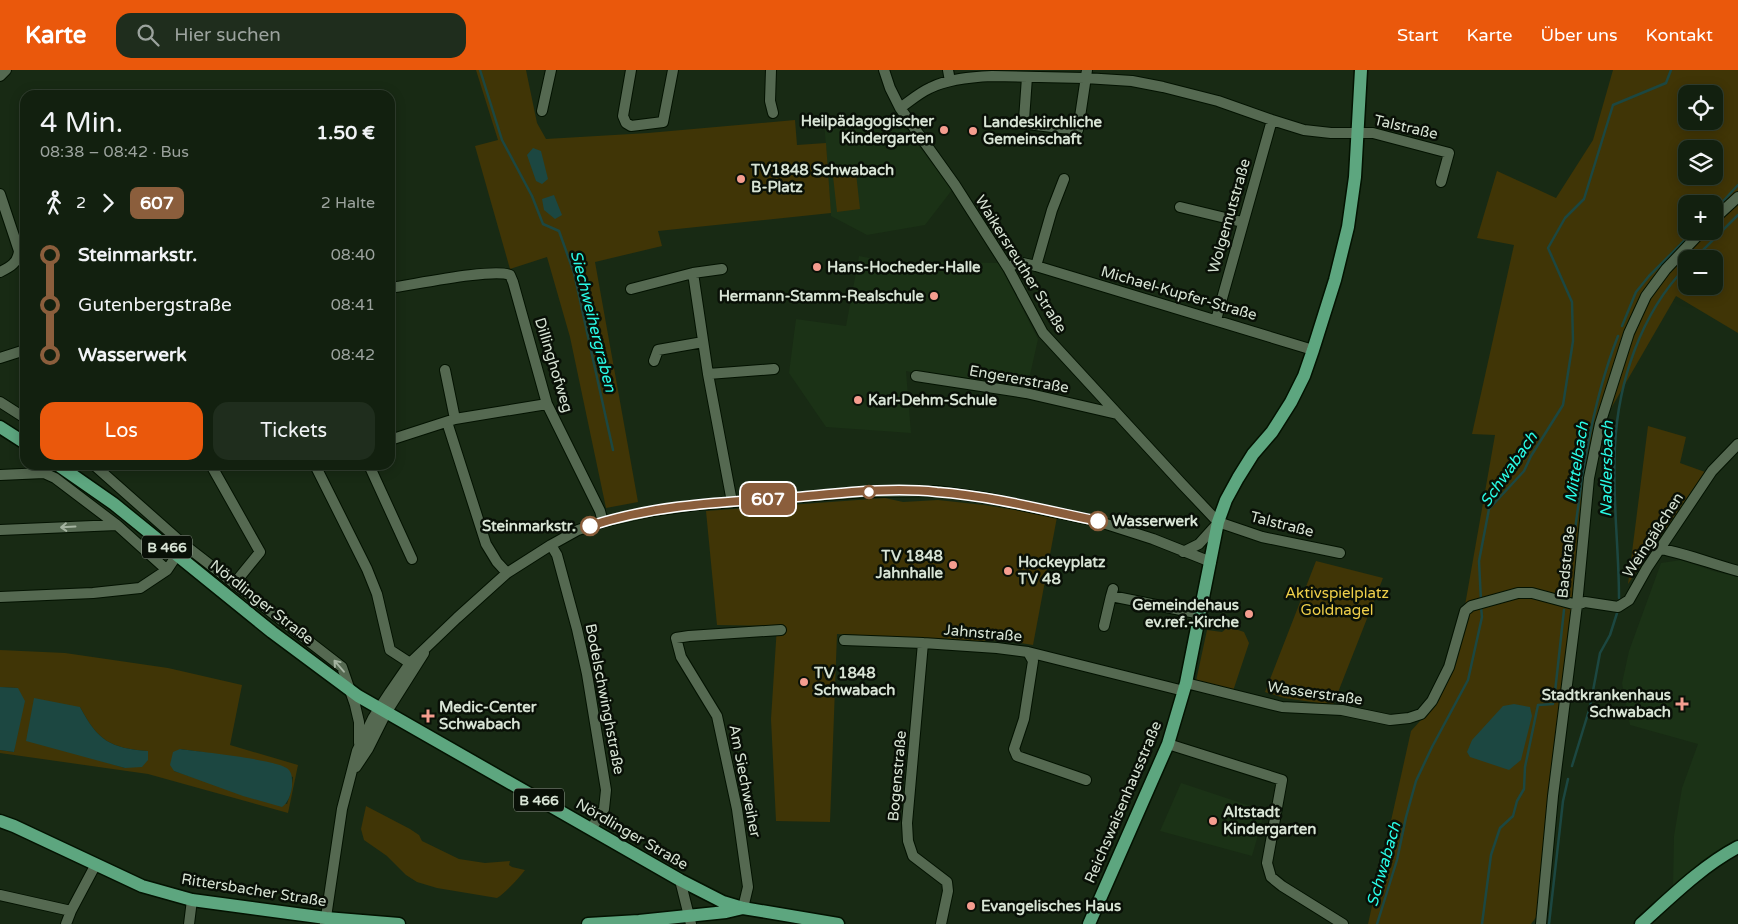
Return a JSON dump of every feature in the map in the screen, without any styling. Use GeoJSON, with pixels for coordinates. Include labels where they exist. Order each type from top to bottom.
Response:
{"type":"FeatureCollection","features":[{"type":"Feature","properties":{"kind":"main road","name":"Reichswaisenhausstraße"},"geometry":{"type":"LineString","coordinates":[[1089,924],[1168,744],[1185,687],[1218,523],[1226,500],[1253,454],[1272,432],[1291,402],[1304,376],[1313,350],[1335,280],[1348,227],[1356,177],[1361,70]]}},
{"type":"Feature","properties":{"kind":"main road"},"geometry":{"type":"LineString","coordinates":[[0,426],[20,440]]}},
{"type":"Feature","properties":{"kind":"main road","name":"Nördlinger Straße"},"geometry":{"type":"LineString","coordinates":[[65,470],[114,504],[272,632],[352,692],[680,880],[723,902],[743,908]]}},
{"type":"Feature","properties":{"kind":"main road","name":"Rittersbacher Straße"},"geometry":{"type":"LineString","coordinates":[[0,821],[142,886],[192,900],[325,921],[399,924]]}},
{"type":"Feature","properties":{"kind":"main road"},"geometry":{"type":"LineString","coordinates":[[1641,924],[1688,882],[1738,846]]}},
{"type":"Feature","properties":{"kind":"main road"},"geometry":{"type":"LineString","coordinates":[[588,924],[690,920],[743,908]]}},
{"type":"Feature","properties":{"kind":"main road","name":"B 466"},"geometry":{"type":"LineString","coordinates":[[743,908],[834,924]]}},
{"type":"Feature","properties":{"kind":"street"},"geometry":{"type":"LineString","coordinates":[[0,76],[6,70]]}},
{"type":"Feature","properties":{"kind":"street"},"geometry":{"type":"LineString","coordinates":[[542,111],[551,70]]}},
{"type":"Feature","properties":{"kind":"street"},"geometry":{"type":"LineString","coordinates":[[631,70],[623,116],[626,123],[631,126],[663,122],[672,70]]}},
{"type":"Feature","properties":{"kind":"street"},"geometry":{"type":"LineString","coordinates":[[771,70],[770,101],[773,113]]}},
{"type":"Feature","properties":{"kind":"street","name":"Waikersreuther Straße"},"geometry":{"type":"LineString","coordinates":[[884,70],[900,108],[955,185],[1008,268],[1043,333],[1218,523]]}},
{"type":"Feature","properties":{"kind":"street"},"geometry":{"type":"LineString","coordinates":[[948,70],[950,81]]}},
{"type":"Feature","properties":{"kind":"street"},"geometry":{"type":"LineString","coordinates":[[900,108],[931,87],[950,81],[992,76],[1027,77],[1086,74],[1163,86],[1218,101],[1304,130],[1331,134],[1357,133]]}},
{"type":"Feature","properties":{"kind":"street"},"geometry":{"type":"LineString","coordinates":[[1027,77],[1024,120],[1027,124],[1078,130],[1086,74]]}},
{"type":"Feature","properties":{"kind":"street","name":"Wolgemutstraße"},"geometry":{"type":"LineString","coordinates":[[1216,320],[1272,120]]}},
{"type":"Feature","properties":{"kind":"street","name":"Talstraße"},"geometry":{"type":"LineString","coordinates":[[1357,133],[1373,133],[1449,153],[1441,182]]}},
{"type":"Feature","properties":{"kind":"street"},"geometry":{"type":"LineString","coordinates":[[1036,266],[1052,210],[1064,179]]}},
{"type":"Feature","properties":{"kind":"street"},"geometry":{"type":"LineString","coordinates":[[0,194],[19,251],[18,258],[12,266],[0,272]]}},
{"type":"Feature","properties":{"kind":"street"},"geometry":{"type":"LineString","coordinates":[[1723,211],[1738,196]]}},
{"type":"Feature","properties":{"kind":"street"},"geometry":{"type":"LineString","coordinates":[[1180,207],[1242,222]]}},
{"type":"Feature","properties":{"kind":"street","name":"Badstraße"},"geometry":{"type":"LineString","coordinates":[[1541,924],[1552,796],[1577,605],[1595,444],[1629,333],[1646,296],[1655,282],[1694,240]]}},
{"type":"Feature","properties":{"kind":"street","name":"Michael-Kupfer-Straße"},"geometry":{"type":"LineString","coordinates":[[1008,268],[1018,262],[1036,266],[1313,350]]}},
{"type":"Feature","properties":{"kind":"street"},"geometry":{"type":"LineString","coordinates":[[631,289],[693,273],[722,270]]}},
{"type":"Feature","properties":{"kind":"street","name":"Dillinghofweg"},"geometry":{"type":"LineString","coordinates":[[395,287],[485,274],[504,273],[510,275],[547,404],[600,511],[603,522]]}},
{"type":"Feature","properties":{"kind":"street"},"geometry":{"type":"LineString","coordinates":[[693,273],[708,374],[732,502]]}},
{"type":"Feature","properties":{"kind":"street"},"geometry":{"type":"LineString","coordinates":[[654,361],[658,350],[703,342]]}},
{"type":"Feature","properties":{"kind":"street"},"geometry":{"type":"LineString","coordinates":[[0,358],[20,352]]}},
{"type":"Feature","properties":{"kind":"street"},"geometry":{"type":"LineString","coordinates":[[445,370],[451,420],[486,544],[497,562],[508,573]]}},
{"type":"Feature","properties":{"kind":"street"},"geometry":{"type":"LineString","coordinates":[[708,374],[774,370]]}},
{"type":"Feature","properties":{"kind":"street","name":"Engererstraße"},"geometry":{"type":"LineString","coordinates":[[916,376],[1026,394],[1116,414]]}},
{"type":"Feature","properties":{"kind":"street"},"geometry":{"type":"LineString","coordinates":[[0,402],[20,415]]}},
{"type":"Feature","properties":{"kind":"street"},"geometry":{"type":"LineString","coordinates":[[395,438],[451,420],[547,404]]}},
{"type":"Feature","properties":{"kind":"street","name":"Weingäßchen"},"geometry":{"type":"LineString","coordinates":[[1577,605],[1585,602],[1618,607],[1629,600],[1647,568],[1712,471],[1738,444]]}},
{"type":"Feature","properties":{"kind":"street","name":"Nördlinger Straße"},"geometry":{"type":"LineString","coordinates":[[100,470],[182,543],[342,667],[352,692]]}},
{"type":"Feature","properties":{"kind":"street"},"geometry":{"type":"LineString","coordinates":[[214,470],[260,552],[234,584]]}},
{"type":"Feature","properties":{"kind":"street"},"geometry":{"type":"LineString","coordinates":[[321,470],[368,569],[377,594],[390,650],[410,663]]}},
{"type":"Feature","properties":{"kind":"street"},"geometry":{"type":"LineString","coordinates":[[371,470],[412,559]]}},
{"type":"Feature","properties":{"kind":"street"},"geometry":{"type":"LineString","coordinates":[[0,475],[44,473],[55,478],[116,524],[167,570]]}},
{"type":"Feature","properties":{"kind":"street"},"geometry":{"type":"LineString","coordinates":[[351,775],[368,749],[383,711],[410,663],[508,573],[578,530],[603,522],[653,511],[732,502],[865,492],[937,492],[988,498],[1100,522],[1153,539],[1211,562]]}},
{"type":"Feature","properties":{"kind":"street"},"geometry":{"type":"LineString","coordinates":[[1183,552],[1199,544],[1218,523]]}},
{"type":"Feature","properties":{"kind":"street","name":"Talstraße"},"geometry":{"type":"LineString","coordinates":[[1218,523],[1262,537],[1340,553]]}},
{"type":"Feature","properties":{"kind":"street"},"geometry":{"type":"LineString","coordinates":[[0,530],[116,524]]}},
{"type":"Feature","properties":{"kind":"street","name":"Bodelschwinghstraße"},"geometry":{"type":"LineString","coordinates":[[551,545],[556,555],[585,665],[606,790],[604,808],[591,829]]}},
{"type":"Feature","properties":{"kind":"street"},"geometry":{"type":"LineString","coordinates":[[1661,548],[1738,571]]}},
{"type":"Feature","properties":{"kind":"street"},"geometry":{"type":"LineString","coordinates":[[0,597],[94,593],[140,588],[167,570],[177,555]]}},
{"type":"Feature","properties":{"kind":"street"},"geometry":{"type":"LineString","coordinates":[[1104,626],[1112,593],[1201,614]]}},
{"type":"Feature","properties":{"kind":"street","name":"Wasserstraße"},"geometry":{"type":"LineString","coordinates":[[1185,687],[1282,707],[1342,710],[1390,720],[1409,718],[1421,714],[1432,701],[1450,667],[1465,611],[1471,606],[1518,593],[1532,593],[1577,605]]}},
{"type":"Feature","properties":{"kind":"street","name":"Am Siechweiher"},"geometry":{"type":"LineString","coordinates":[[743,908],[748,887],[737,809],[716,716],[681,657],[676,638],[781,630]]}},
{"type":"Feature","properties":{"kind":"street","name":"Jahnstraße"},"geometry":{"type":"LineString","coordinates":[[844,640],[923,642],[1028,652],[1032,662],[1024,719],[1014,749],[1017,756],[1086,780]]}},
{"type":"Feature","properties":{"kind":"street","name":"Bogenstraße"},"geometry":{"type":"LineString","coordinates":[[923,642],[907,823],[908,841],[913,856],[947,882],[948,891],[941,924]]}},
{"type":"Feature","properties":{"kind":"street"},"geometry":{"type":"LineString","coordinates":[[357,751],[383,711],[418,664],[427,648]]}},
{"type":"Feature","properties":{"kind":"street"},"geometry":{"type":"LineString","coordinates":[[1028,652],[1185,687]]}},
{"type":"Feature","properties":{"kind":"street"},"geometry":{"type":"LineString","coordinates":[[325,921],[342,809],[360,739],[359,722],[352,692]]}},
{"type":"Feature","properties":{"kind":"street"},"geometry":{"type":"LineString","coordinates":[[1168,744],[1282,780],[1267,863],[1271,877],[1282,886],[1343,924]]}},
{"type":"Feature","properties":{"kind":"street"},"geometry":{"type":"LineString","coordinates":[[66,924],[96,864]]}},
{"type":"Feature","properties":{"kind":"street"},"geometry":{"type":"LineString","coordinates":[[680,880],[690,920]]}},
{"type":"Feature","properties":{"kind":"street"},"geometry":{"type":"LineString","coordinates":[[0,895],[71,911]]}},
{"type":"Feature","properties":{"kind":"street"},"geometry":{"type":"LineString","coordinates":[[189,924],[192,900]]}},
{"type":"Feature","properties":{"kind":"shaded area"},"geometry":{"type":"Polygon","coordinates":[[[896,115],[952,190],[925,225],[867,235],[831,216],[824,120],[896,115]]]}},
{"type":"Feature","properties":{"kind":"shaded area","name":"Hermann-Stamm-Realschule"},"geometry":{"type":"Polygon","coordinates":[[[859,256],[904,265],[945,262],[999,263],[1038,339],[1026,393],[906,371],[911,433],[826,427],[789,373],[796,319],[846,326],[859,256]]]}},
{"type":"Feature","properties":{"kind":"shaded area","name":"Stadtkrankenhaus Schwabach"},"geometry":{"type":"Polygon","coordinates":[[[1681,560],[1738,577],[1738,843],[1673,886],[1674,836],[1682,788],[1698,744],[1630,725],[1622,683],[1629,651],[1661,563],[1681,560]]]}},
{"type":"Feature","properties":{"kind":"shaded area","name":"Altstadt Kindergarten"},"geometry":{"type":"Polygon","coordinates":[[[1181,783],[1265,811],[1252,856],[1160,831],[1181,783]]]}},
{"type":"Feature","properties":{"kind":"green space"},"geometry":{"type":"Polygon","coordinates":[[[476,70],[526,70],[537,123],[546,139],[648,133],[795,120],[797,145],[826,143],[831,213],[658,231],[662,246],[595,262],[638,502],[606,508],[570,337],[547,257],[510,269],[475,146],[498,140],[476,70]]]}},
{"type":"Feature","properties":{"kind":"green space"},"geometry":{"type":"Polygon","coordinates":[[[1613,70],[1738,70],[1738,333],[1676,296],[1602,424],[1559,713],[1537,916],[1531,924],[1368,924],[1411,731],[1439,700],[1464,611],[1495,435],[1472,434],[1514,245],[1477,238],[1497,171],[1556,198],[1593,140],[1613,70]]]}},
{"type":"Feature","properties":{"kind":"green space"},"geometry":{"type":"Polygon","coordinates":[[[856,173],[860,209],[837,212],[833,176],[856,173]]]}},
{"type":"Feature","properties":{"kind":"green space"},"geometry":{"type":"Polygon","coordinates":[[[1648,426],[1686,437],[1680,463],[1705,472],[1628,584],[1648,426]]]}},
{"type":"Feature","properties":{"kind":"green space","name":"TV 1848 Schwabach"},"geometry":{"type":"Polygon","coordinates":[[[885,498],[903,502],[938,500],[984,505],[1057,517],[1033,645],[1001,640],[956,642],[923,638],[837,634],[830,822],[776,821],[771,719],[777,626],[717,625],[706,511],[885,498]]]}},
{"type":"Feature","properties":{"kind":"green space","name":"Aktivspielplatz Goldnagel"},"geometry":{"type":"Polygon","coordinates":[[[1316,561],[1383,578],[1333,705],[1284,698],[1265,692],[1316,561]]]}},
{"type":"Feature","properties":{"kind":"green space"},"geometry":{"type":"Polygon","coordinates":[[[1227,628],[1244,632],[1249,643],[1233,691],[1196,681],[1207,630],[1222,632],[1227,628]]]}},
{"type":"Feature","properties":{"kind":"green space"},"geometry":{"type":"Polygon","coordinates":[[[0,650],[65,653],[168,668],[242,685],[230,745],[298,765],[288,813],[148,774],[0,753],[0,750],[14,752],[18,688],[0,687],[0,650]],[[80,707],[82,755],[125,768],[148,751],[124,748],[106,741],[93,728],[80,707]],[[180,749],[174,771],[287,804],[293,777],[202,752],[180,749]]]}},
{"type":"Feature","properties":{"kind":"green space"},"geometry":{"type":"Polygon","coordinates":[[[366,806],[410,829],[419,835],[422,841],[459,859],[485,863],[510,861],[509,865],[512,867],[525,870],[497,898],[437,888],[417,882],[406,875],[387,856],[364,840],[361,829],[366,806]]]}},
{"type":"Feature","properties":{"kind":"water"},"geometry":{"type":"Polygon","coordinates":[[[533,148],[541,151],[548,179],[542,184],[536,181],[527,155],[533,148]]]}},
{"type":"Feature","properties":{"kind":"water"},"geometry":{"type":"Polygon","coordinates":[[[554,195],[562,215],[555,219],[544,210],[542,199],[554,195]]]}},
{"type":"Feature","properties":{"kind":"water"},"geometry":{"type":"Polygon","coordinates":[[[0,687],[18,688],[25,701],[14,752],[0,750],[0,687]]]}},
{"type":"Feature","properties":{"kind":"water"},"geometry":{"type":"Polygon","coordinates":[[[34,698],[80,707],[93,728],[106,741],[124,748],[148,751],[148,760],[142,767],[125,768],[26,741],[34,698]]]}},
{"type":"Feature","properties":{"kind":"water"},"geometry":{"type":"Polygon","coordinates":[[[1514,704],[1530,707],[1532,716],[1521,760],[1509,770],[1470,757],[1467,752],[1472,740],[1503,706],[1514,704]]]}},
{"type":"Feature","properties":{"kind":"water"},"geometry":{"type":"Polygon","coordinates":[[[180,749],[254,759],[281,765],[290,771],[291,775],[292,787],[289,798],[282,807],[243,796],[174,771],[170,765],[173,752],[180,749]]]}},
{"type":"Feature","properties":{"kind":"waterway","name":"Siechweihergraben"},"geometry":{"type":"LineString","coordinates":[[480,70],[502,140],[532,196],[543,224],[559,231],[574,273],[613,450]]}},
{"type":"Feature","properties":{"kind":"waterway","name":"Schwabach"},"geometry":{"type":"LineString","coordinates":[[1481,601],[1479,561],[1489,509],[1524,471],[1531,456],[1563,405],[1573,341],[1572,302],[1548,248],[1565,218],[1584,199],[1613,105],[1666,83],[1671,70]]}},
{"type":"Feature","properties":{"kind":"waterway","name":"Mittelbach"},"geometry":{"type":"LineString","coordinates":[[1723,201],[1738,185]]}},
{"type":"Feature","properties":{"kind":"waterway","name":"Nadlersbach"},"geometry":{"type":"LineString","coordinates":[[1703,250],[1738,215]]}},
{"type":"Feature","properties":{"kind":"waterway","name":"Mittelbach"},"geometry":{"type":"LineString","coordinates":[[1622,326],[1636,292],[1649,276],[1685,240]]}},
{"type":"Feature","properties":{"kind":"waterway","name":"Nadlersbach"},"geometry":{"type":"LineString","coordinates":[[1619,598],[1614,465],[1621,397],[1627,373],[1645,327],[1656,305],[1678,276]]}},
{"type":"Feature","properties":{"kind":"waterway","name":"Mittelbach"},"geometry":{"type":"LineString","coordinates":[[1567,594],[1591,431],[1598,398],[1618,336]]}},
{"type":"Feature","properties":{"kind":"waterway","name":"Schwabach"},"geometry":{"type":"LineString","coordinates":[[1377,924],[1397,860],[1416,781],[1468,680],[1482,617],[1481,607]]}},
{"type":"Feature","properties":{"kind":"waterway","name":"Mittelbach"},"geometry":{"type":"LineString","coordinates":[[1555,692],[1564,610]]}},
{"type":"Feature","properties":{"kind":"waterway","name":"Nadlersbach"},"geometry":{"type":"LineString","coordinates":[[1572,766],[1590,707],[1600,653],[1610,635],[1618,610]]}},
{"type":"Feature","properties":{"kind":"waterway","name":"Mittelbach"},"geometry":{"type":"LineString","coordinates":[[1482,924],[1491,855],[1500,828],[1513,816],[1517,801],[1524,789],[1525,767],[1538,705],[1553,704]]}},
{"type":"Feature","properties":{"kind":"waterway","name":"Nadlersbach"},"geometry":{"type":"LineString","coordinates":[[1549,924],[1563,801],[1568,779]]}},
{"type":"Feature","properties":{"kind":"bus line","name":"607"},"geometry":{"type":"LineString","coordinates":[[590,526],[653,511],[697,505],[865,492],[909,491],[988,498],[1098,521]]}},
{"type":"Feature","properties":{"kind":"place","name":"Heilpädagogischer Kindergarten"},"geometry":{"type":"Point","coordinates":[944,130]}},
{"type":"Feature","properties":{"kind":"place","name":"Landeskirchliche Gemeinschaft"},"geometry":{"type":"Point","coordinates":[973,131]}},
{"type":"Feature","properties":{"kind":"place","name":"TV1848 Schwabach B-Platz"},"geometry":{"type":"Point","coordinates":[741,179]}},
{"type":"Feature","properties":{"kind":"place","name":"Hans-Hocheder-Halle"},"geometry":{"type":"Point","coordinates":[817,267]}},
{"type":"Feature","properties":{"kind":"place","name":"Hermann-Stamm-Realschule"},"geometry":{"type":"Point","coordinates":[934,296]}},
{"type":"Feature","properties":{"kind":"place","name":"Karl-Dehm-Schule"},"geometry":{"type":"Point","coordinates":[858,400]}},
{"type":"Feature","properties":{"kind":"place","name":"Wasserwerk"},"geometry":{"type":"Point","coordinates":[1098,521]}},
{"type":"Feature","properties":{"kind":"place","name":"Steinmarkstr."},"geometry":{"type":"Point","coordinates":[590,526]}},
{"type":"Feature","properties":{"kind":"place","name":"TV 1848 Jahnhalle"},"geometry":{"type":"Point","coordinates":[953,565]}},
{"type":"Feature","properties":{"kind":"place","name":"Hockeyplatz TV 48"},"geometry":{"type":"Point","coordinates":[1008,571]}},
{"type":"Feature","properties":{"kind":"place","name":"Gemeindehaus ev.ref.-Kirche"},"geometry":{"type":"Point","coordinates":[1249,614]}},
{"type":"Feature","properties":{"kind":"place","name":"TV 1848 Schwabach"},"geometry":{"type":"Point","coordinates":[804,682]}},
{"type":"Feature","properties":{"kind":"place","name":"Stadtkrankenhaus Schwabach"},"geometry":{"type":"Point","coordinates":[1682,704]}},
{"type":"Feature","properties":{"kind":"place","name":"Medic-Center Schwabach"},"geometry":{"type":"Point","coordinates":[428,716]}},
{"type":"Feature","properties":{"kind":"place","name":"Altstadt Kindergarten"},"geometry":{"type":"Point","coordinates":[1213,821]}},
{"type":"Feature","properties":{"kind":"place","name":"Evangelisches Haus"},"geometry":{"type":"Point","coordinates":[971,906]}}]}
